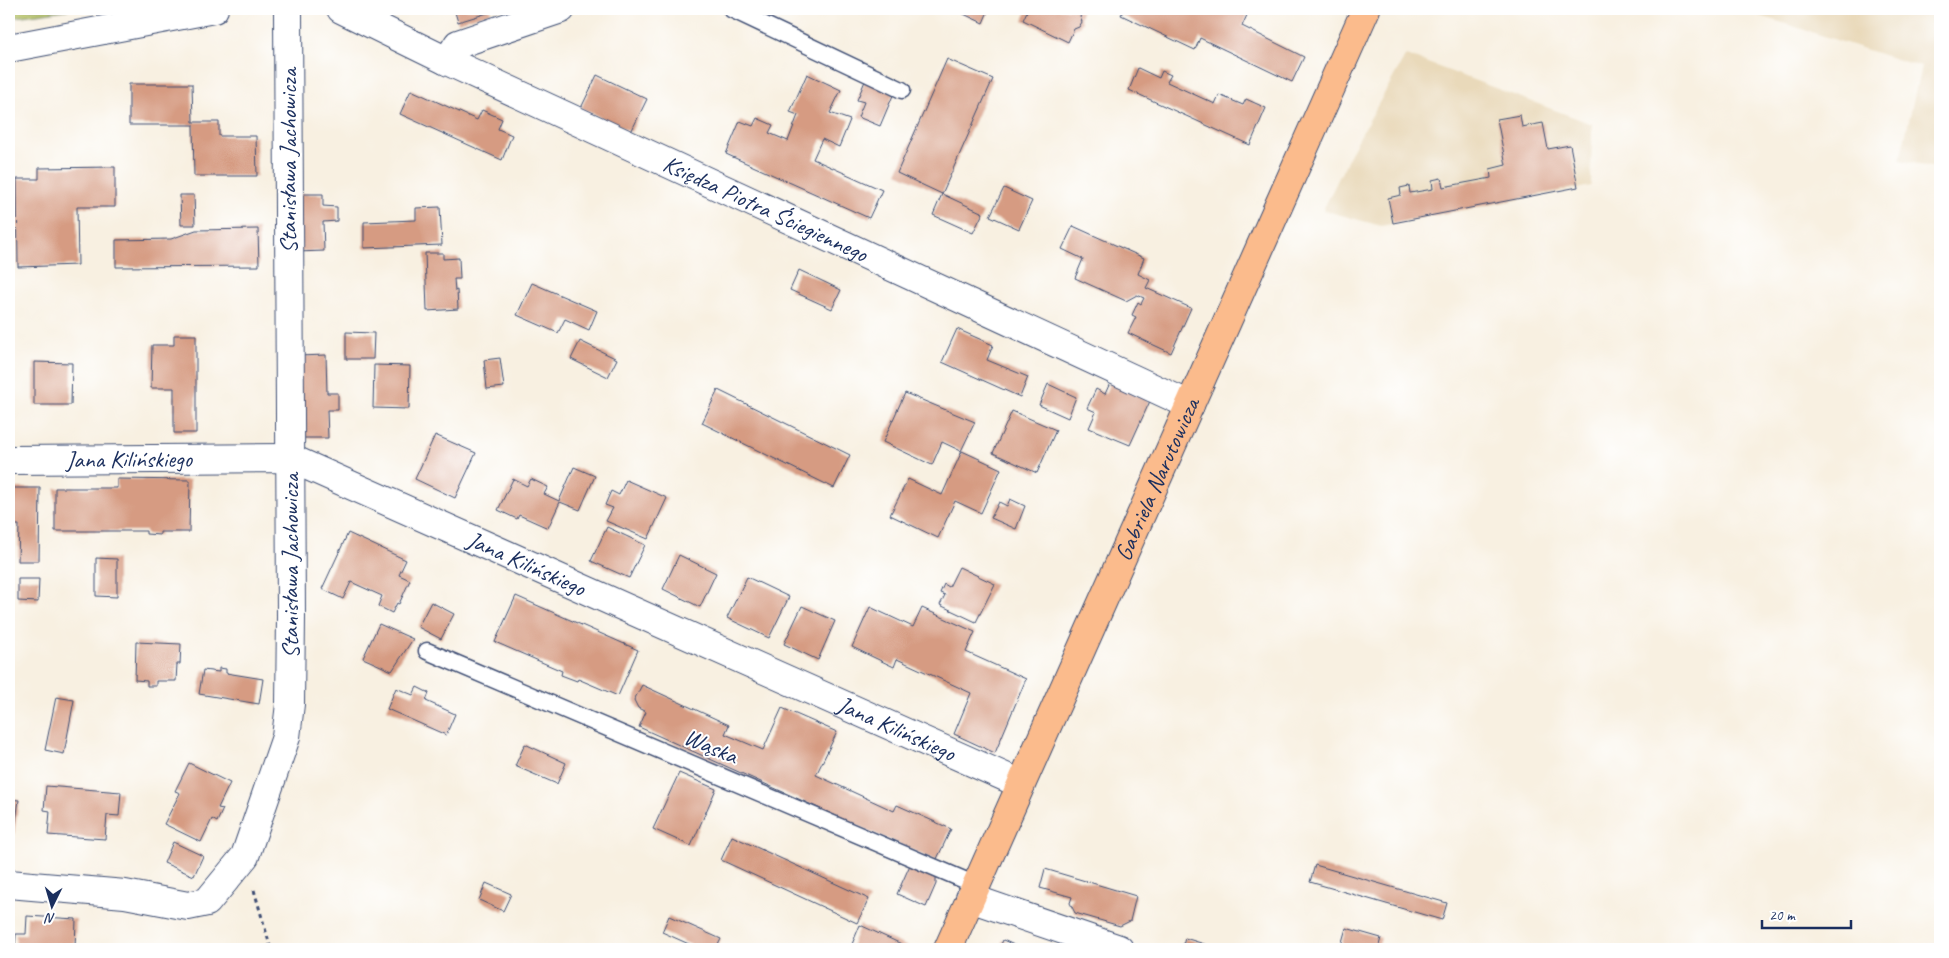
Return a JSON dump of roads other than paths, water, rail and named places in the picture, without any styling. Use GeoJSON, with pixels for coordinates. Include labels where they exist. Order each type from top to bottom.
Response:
{"type":"FeatureCollection","features":[{"type":"Feature","properties":{"kind":"main road","name":"Gabriela Narutowicza"},"geometry":{"type":"LineString","coordinates":[[948,949],[1366,9]]}},
{"type":"Feature","properties":{"kind":"street"},"geometry":{"type":"LineString","coordinates":[[9,48],[214,9]]}},
{"type":"Feature","properties":{"kind":"street","name":"Stanisława Jachowicza"},"geometry":{"type":"LineString","coordinates":[[9,884],[125,894],[188,906],[207,902],[245,856],[286,737],[289,712],[291,617],[288,9]]}},
{"type":"Feature","properties":{"kind":"street","name":"Księdza Piotra Ściegiennego"},"geometry":{"type":"LineString","coordinates":[[341,9],[447,61],[1190,405]]}},
{"type":"Feature","properties":{"kind":"street"},"geometry":{"type":"LineString","coordinates":[[447,61],[458,44],[561,9]]}},
{"type":"Feature","properties":{"kind":"street","name":"Jana Kilińskiego"},"geometry":{"type":"LineString","coordinates":[[9,460],[290,458],[1021,784]]}},
{"type":"Feature","properties":{"kind":"street"},"geometry":{"type":"LineString","coordinates":[[973,891],[1119,949]]}},
{"type":"Feature","properties":{"kind":"lane"},"geometry":{"type":"LineString","coordinates":[[731,9],[902,90]]}},
{"type":"Feature","properties":{"kind":"lane","name":"Wąska"},"geometry":{"type":"LineString","coordinates":[[427,651],[973,891]]}}]}
